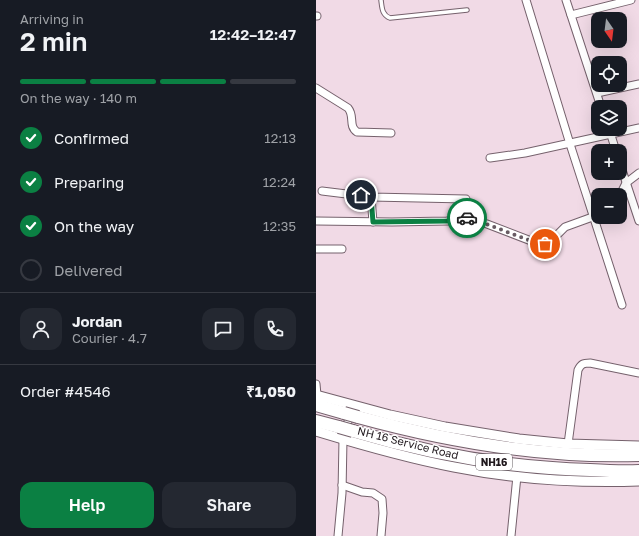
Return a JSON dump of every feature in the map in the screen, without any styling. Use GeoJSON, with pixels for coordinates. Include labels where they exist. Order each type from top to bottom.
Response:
{"type":"FeatureCollection","features":[{"type":"Feature","properties":{"kind":"highway","name":"NH16"},"geometry":{"type":"LineString","coordinates":[[316,398],[348,408],[358,417],[424,433],[479,444],[582,455],[639,455]]}},
{"type":"Feature","properties":{"kind":"highway","name":"NH16"},"geometry":{"type":"LineString","coordinates":[[316,421],[430,451],[516,465],[574,470],[639,471]]}},
{"type":"Feature","properties":{"kind":"street"},"geometry":{"type":"LineString","coordinates":[[526,0],[570,144],[591,202]]}},
{"type":"Feature","properties":{"kind":"street"},"geometry":{"type":"LineString","coordinates":[[566,0],[598,100]]}},
{"type":"Feature","properties":{"kind":"street"},"geometry":{"type":"LineString","coordinates":[[571,15],[631,0]]}},
{"type":"Feature","properties":{"kind":"street"},"geometry":{"type":"LineString","coordinates":[[596,93],[639,84]]}},
{"type":"Feature","properties":{"kind":"street"},"geometry":{"type":"LineString","coordinates":[[317,91],[348,108],[351,112],[352,129],[356,132],[391,133]]}},
{"type":"Feature","properties":{"kind":"street"},"geometry":{"type":"LineString","coordinates":[[627,130],[639,128]]}},
{"type":"Feature","properties":{"kind":"street"},"geometry":{"type":"LineString","coordinates":[[490,158],[570,144],[596,136]]}},
{"type":"Feature","properties":{"kind":"street"},"geometry":{"type":"LineString","coordinates":[[624,188],[626,183],[639,174]]}},
{"type":"Feature","properties":{"kind":"street"},"geometry":{"type":"LineString","coordinates":[[625,180],[637,207],[639,221]]}},
{"type":"Feature","properties":{"kind":"street"},"geometry":{"type":"LineString","coordinates":[[322,191],[371,197],[466,199]]}},
{"type":"Feature","properties":{"kind":"street"},"geometry":{"type":"LineString","coordinates":[[371,197],[373,222]]}},
{"type":"Feature","properties":{"kind":"street"},"geometry":{"type":"LineString","coordinates":[[316,221],[447,221],[464,218],[473,219],[539,244],[549,243],[565,227],[591,218]]}},
{"type":"Feature","properties":{"kind":"street"},"geometry":{"type":"LineString","coordinates":[[598,224],[622,305]]}},
{"type":"Feature","properties":{"kind":"street"},"geometry":{"type":"LineString","coordinates":[[316,249],[342,249]]}},
{"type":"Feature","properties":{"kind":"street"},"geometry":{"type":"LineString","coordinates":[[568,444],[578,370],[581,365],[584,363],[590,363],[639,373]]}},
{"type":"Feature","properties":{"kind":"street"},"geometry":{"type":"LineString","coordinates":[[316,384],[316,398]]}},
{"type":"Feature","properties":{"kind":"street"},"geometry":{"type":"LineString","coordinates":[[338,536],[342,485],[343,439],[348,408]]}},
{"type":"Feature","properties":{"kind":"street","name":"NH 16 Service Road"},"geometry":{"type":"LineString","coordinates":[[348,408],[519,440],[568,444],[639,446]]}},
{"type":"Feature","properties":{"kind":"street","name":"NH 16 Service Road"},"geometry":{"type":"LineString","coordinates":[[316,431],[455,468],[517,476],[580,481],[639,481]]}},
{"type":"Feature","properties":{"kind":"street"},"geometry":{"type":"LineString","coordinates":[[511,536],[517,476]]}},
{"type":"Feature","properties":{"kind":"street"},"geometry":{"type":"LineString","coordinates":[[342,485],[362,492],[373,493],[382,499],[383,513],[381,536]]}},
{"type":"Feature","properties":{"kind":"lane"},"geometry":{"type":"LineString","coordinates":[[381,1],[383,13],[386,17],[390,18],[467,10]]}},
{"type":"Feature","properties":{"kind":"way so far"},"geometry":{"type":"LineString","coordinates":[[467,218],[487,224],[528,241],[545,244]]}},
{"type":"Feature","properties":{"kind":"route"},"geometry":{"type":"LineString","coordinates":[[361,195],[371,197],[373,222],[447,221],[467,218]]}}]}
